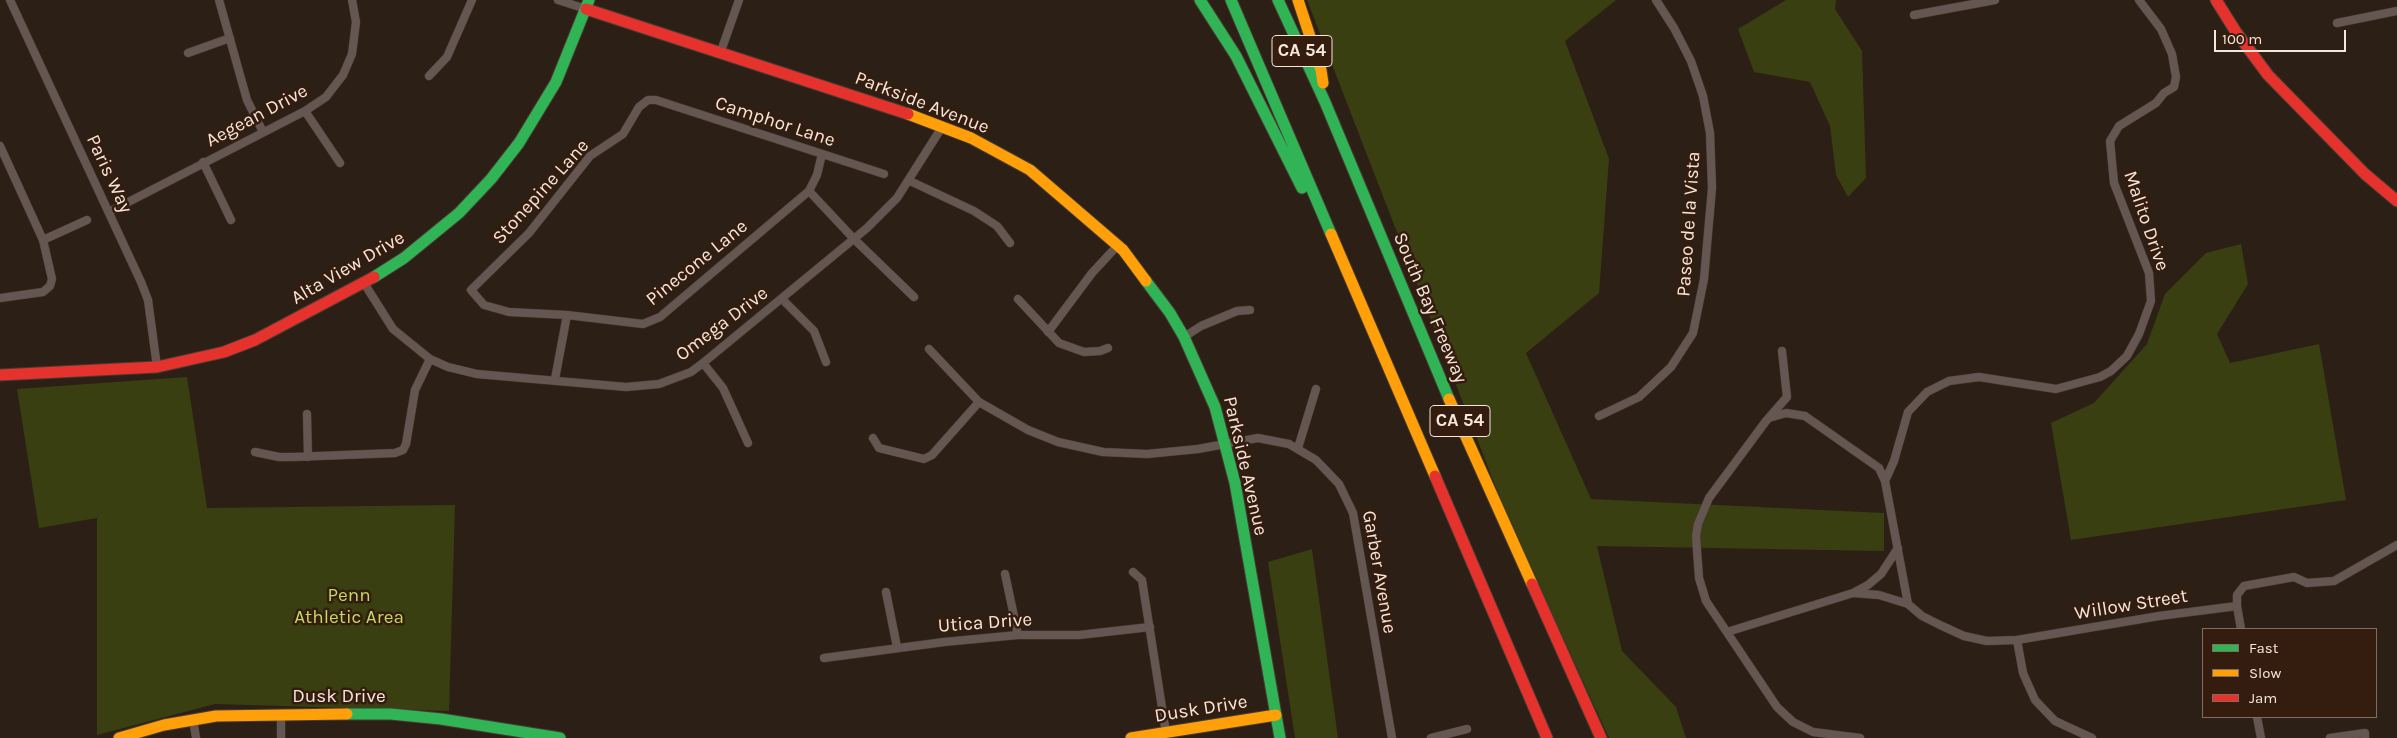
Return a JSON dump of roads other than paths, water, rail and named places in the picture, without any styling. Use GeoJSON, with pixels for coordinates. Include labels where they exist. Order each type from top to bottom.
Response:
{"type":"FeatureCollection","features":[{"type":"Feature","properties":{"kind":"main road"},"geometry":{"type":"LineString","coordinates":[[1200,0],[1236,56],[1360,300]]}},
{"type":"Feature","properties":{"kind":"main road","name":"CA 54"},"geometry":{"type":"LineString","coordinates":[[1231,0],[1547,738]]}},
{"type":"Feature","properties":{"kind":"main road","name":"South Bay Freeway"},"geometry":{"type":"LineString","coordinates":[[1278,0],[1326,102],[1436,371],[1601,738]]}},
{"type":"Feature","properties":{"kind":"main road"},"geometry":{"type":"LineString","coordinates":[[1298,0],[1321,70],[1326,102]]}},
{"type":"Feature","properties":{"kind":"main road"},"geometry":{"type":"LineString","coordinates":[[2216,0],[2241,40],[2268,75],[2365,174],[2397,201]]}},
{"type":"Feature","properties":{"kind":"main road","name":"Parkside Avenue"},"geometry":{"type":"LineString","coordinates":[[588,4],[942,126],[971,138],[1030,170],[1118,245],[1140,271],[1170,313],[1184,337],[1215,407],[1235,483],[1280,738]]}},
{"type":"Feature","properties":{"kind":"main road","name":"Alta View Drive"},"geometry":{"type":"LineString","coordinates":[[0,375],[157,367],[224,352],[255,340],[364,283],[404,258],[465,207],[501,167],[544,105],[563,66],[588,4]]}},
{"type":"Feature","properties":{"kind":"main road","name":"Dusk Drive"},"geometry":{"type":"LineString","coordinates":[[119,738],[194,719],[216,716],[391,714],[441,719],[560,738]]}},
{"type":"Feature","properties":{"kind":"main road","name":"Dusk Drive"},"geometry":{"type":"LineString","coordinates":[[1131,738],[1276,715]]}},
{"type":"Feature","properties":{"kind":"street","name":"Paris Way"},"geometry":{"type":"LineString","coordinates":[[10,0],[148,300],[157,367]]}},
{"type":"Feature","properties":{"kind":"street"},"geometry":{"type":"LineString","coordinates":[[219,0],[248,100],[263,132]]}},
{"type":"Feature","properties":{"kind":"street","name":"Aegean Drive"},"geometry":{"type":"LineString","coordinates":[[109,212],[318,103],[332,90],[348,65],[356,33],[352,0]]}},
{"type":"Feature","properties":{"kind":"street"},"geometry":{"type":"LineString","coordinates":[[429,76],[447,57],[472,0]]}},
{"type":"Feature","properties":{"kind":"street","name":"Parkside Avenue"},"geometry":{"type":"LineString","coordinates":[[558,0],[588,4]]}},
{"type":"Feature","properties":{"kind":"street"},"geometry":{"type":"LineString","coordinates":[[721,51],[739,0]]}},
{"type":"Feature","properties":{"kind":"street","name":"Paseo de la Vista"},"geometry":{"type":"LineString","coordinates":[[1599,416],[1626,404],[1645,392],[1662,378],[1680,356],[1693,333],[1704,279],[1712,188],[1710,133],[1703,96],[1691,61],[1674,28],[1656,0]]}},
{"type":"Feature","properties":{"kind":"street"},"geometry":{"type":"LineString","coordinates":[[1914,15],[1996,0]]}},
{"type":"Feature","properties":{"kind":"street","name":"Malito Drive"},"geometry":{"type":"LineString","coordinates":[[1885,481],[1894,461],[1908,412],[1927,392],[1949,381],[1979,377],[2056,389],[2100,377],[2111,371],[2127,356],[2139,334],[2150,307],[2151,288],[2149,274],[2114,183],[2110,140],[2118,126],[2156,103],[2164,93],[2174,87],[2176,77],[2172,54],[2161,29],[2139,0]]}},
{"type":"Feature","properties":{"kind":"street"},"geometry":{"type":"LineString","coordinates":[[2337,23],[2397,11]]}},
{"type":"Feature","properties":{"kind":"street"},"geometry":{"type":"LineString","coordinates":[[188,53],[230,38]]}},
{"type":"Feature","properties":{"kind":"street","name":"Stonepine Lane"},"geometry":{"type":"LineString","coordinates":[[471,290],[529,233],[590,156],[623,134],[643,103],[648,100],[656,100]]}},
{"type":"Feature","properties":{"kind":"street","name":"Camphor Lane"},"geometry":{"type":"LineString","coordinates":[[656,100],[884,174]]}},
{"type":"Feature","properties":{"kind":"street"},"geometry":{"type":"LineString","coordinates":[[305,111],[340,163]]}},
{"type":"Feature","properties":{"kind":"street","name":"Omega Drive"},"geometry":{"type":"LineString","coordinates":[[364,283],[393,329],[430,359],[448,367],[477,374],[556,379],[626,387],[659,384],[691,372],[704,363],[854,239],[897,198],[910,181],[942,126]]}},
{"type":"Feature","properties":{"kind":"street"},"geometry":{"type":"LineString","coordinates":[[0,146],[43,240],[52,276],[50,286],[40,293],[0,298]]}},
{"type":"Feature","properties":{"kind":"street","name":"Pinecone Lane"},"geometry":{"type":"LineString","coordinates":[[471,290],[484,305],[509,312],[567,315],[643,324],[660,317],[809,191],[822,154]]}},
{"type":"Feature","properties":{"kind":"street"},"geometry":{"type":"LineString","coordinates":[[203,162],[231,220]]}},
{"type":"Feature","properties":{"kind":"street"},"geometry":{"type":"LineString","coordinates":[[910,181],[974,211],[997,226],[1010,242]]}},
{"type":"Feature","properties":{"kind":"street"},"geometry":{"type":"LineString","coordinates":[[809,191],[854,239],[914,297]]}},
{"type":"Feature","properties":{"kind":"street"},"geometry":{"type":"LineString","coordinates":[[43,240],[87,220]]}},
{"type":"Feature","properties":{"kind":"street"},"geometry":{"type":"LineString","coordinates":[[1048,332],[1092,273],[1118,245]]}},
{"type":"Feature","properties":{"kind":"street"},"geometry":{"type":"LineString","coordinates":[[782,299],[814,331],[826,362]]}},
{"type":"Feature","properties":{"kind":"street"},"geometry":{"type":"LineString","coordinates":[[1018,299],[1059,343],[1084,352],[1100,351],[1108,348]]}},
{"type":"Feature","properties":{"kind":"street"},"geometry":{"type":"LineString","coordinates":[[1184,337],[1201,326],[1237,311],[1250,310]]}},
{"type":"Feature","properties":{"kind":"street"},"geometry":{"type":"LineString","coordinates":[[556,379],[567,315]]}},
{"type":"Feature","properties":{"kind":"street","name":"Garber Avenue"},"geometry":{"type":"LineString","coordinates":[[929,350],[979,402],[1046,437],[1103,452],[1147,454],[1198,449],[1258,438],[1279,441],[1298,448],[1316,460],[1332,475],[1345,493],[1353,513],[1392,738]]}},
{"type":"Feature","properties":{"kind":"street"},"geometry":{"type":"LineString","coordinates":[[1782,351],[1787,397],[1766,421],[1709,498],[1698,524],[1696,536],[1699,578],[1706,601],[1777,707],[1793,722],[1813,732],[1860,738]]}},
{"type":"Feature","properties":{"kind":"street"},"geometry":{"type":"LineString","coordinates":[[255,452],[279,457],[395,453],[403,450],[406,444],[415,390],[430,359]]}},
{"type":"Feature","properties":{"kind":"street"},"geometry":{"type":"LineString","coordinates":[[704,363],[723,388],[748,443]]}},
{"type":"Feature","properties":{"kind":"street"},"geometry":{"type":"LineString","coordinates":[[1298,448],[1316,389]]}},
{"type":"Feature","properties":{"kind":"street"},"geometry":{"type":"LineString","coordinates":[[873,438],[879,448],[924,459],[932,454],[979,402]]}},
{"type":"Feature","properties":{"kind":"street"},"geometry":{"type":"LineString","coordinates":[[1766,421],[1786,413],[1805,416],[1879,468],[1885,481],[1908,604]]}},
{"type":"Feature","properties":{"kind":"street"},"geometry":{"type":"LineString","coordinates":[[306,414],[308,456]]}},
{"type":"Feature","properties":{"kind":"street"},"geometry":{"type":"LineString","coordinates":[[2241,628],[2237,595],[2244,586],[2294,577],[2307,583],[2334,580],[2397,545]]}},
{"type":"Feature","properties":{"kind":"street","name":"Willow Street"},"geometry":{"type":"LineString","coordinates":[[1727,632],[1853,593],[1868,585],[1881,574],[1898,548]]}},
{"type":"Feature","properties":{"kind":"street"},"geometry":{"type":"LineString","coordinates":[[1133,572],[1142,580],[1166,733]]}},
{"type":"Feature","properties":{"kind":"street"},"geometry":{"type":"LineString","coordinates":[[1005,574],[1018,635]]}},
{"type":"Feature","properties":{"kind":"street"},"geometry":{"type":"LineString","coordinates":[[886,592],[897,647]]}},
{"type":"Feature","properties":{"kind":"street","name":"Willow Street"},"geometry":{"type":"LineString","coordinates":[[1853,593],[1879,595],[1908,604],[1922,616],[1964,636],[1988,642],[2017,640],[2159,616],[2237,606]]}},
{"type":"Feature","properties":{"kind":"street","name":"Utica Drive"},"geometry":{"type":"LineString","coordinates":[[824,658],[897,647],[1018,635],[1079,636],[1150,627]]}},
{"type":"Feature","properties":{"kind":"street"},"geometry":{"type":"LineString","coordinates":[[2017,640],[2023,673],[2034,700],[2055,720],[2092,738]]}},
{"type":"Feature","properties":{"kind":"street"},"geometry":{"type":"LineString","coordinates":[[281,715],[281,738]]}},
{"type":"Feature","properties":{"kind":"street"},"geometry":{"type":"LineString","coordinates":[[2257,718],[2261,738]]}},
{"type":"Feature","properties":{"kind":"street"},"geometry":{"type":"LineString","coordinates":[[194,719],[196,738]]}},
{"type":"Feature","properties":{"kind":"street"},"geometry":{"type":"LineString","coordinates":[[1431,738],[1467,729]]}},
{"type":"Feature","properties":{"kind":"street"},"geometry":{"type":"LineString","coordinates":[[2330,738],[2364,733],[2365,738]]}},
{"type":"Feature","properties":{"kind":"park label","name":"Penn Athletic Area"},"geometry":{"type":"Point","coordinates":[349,607]}}]}
